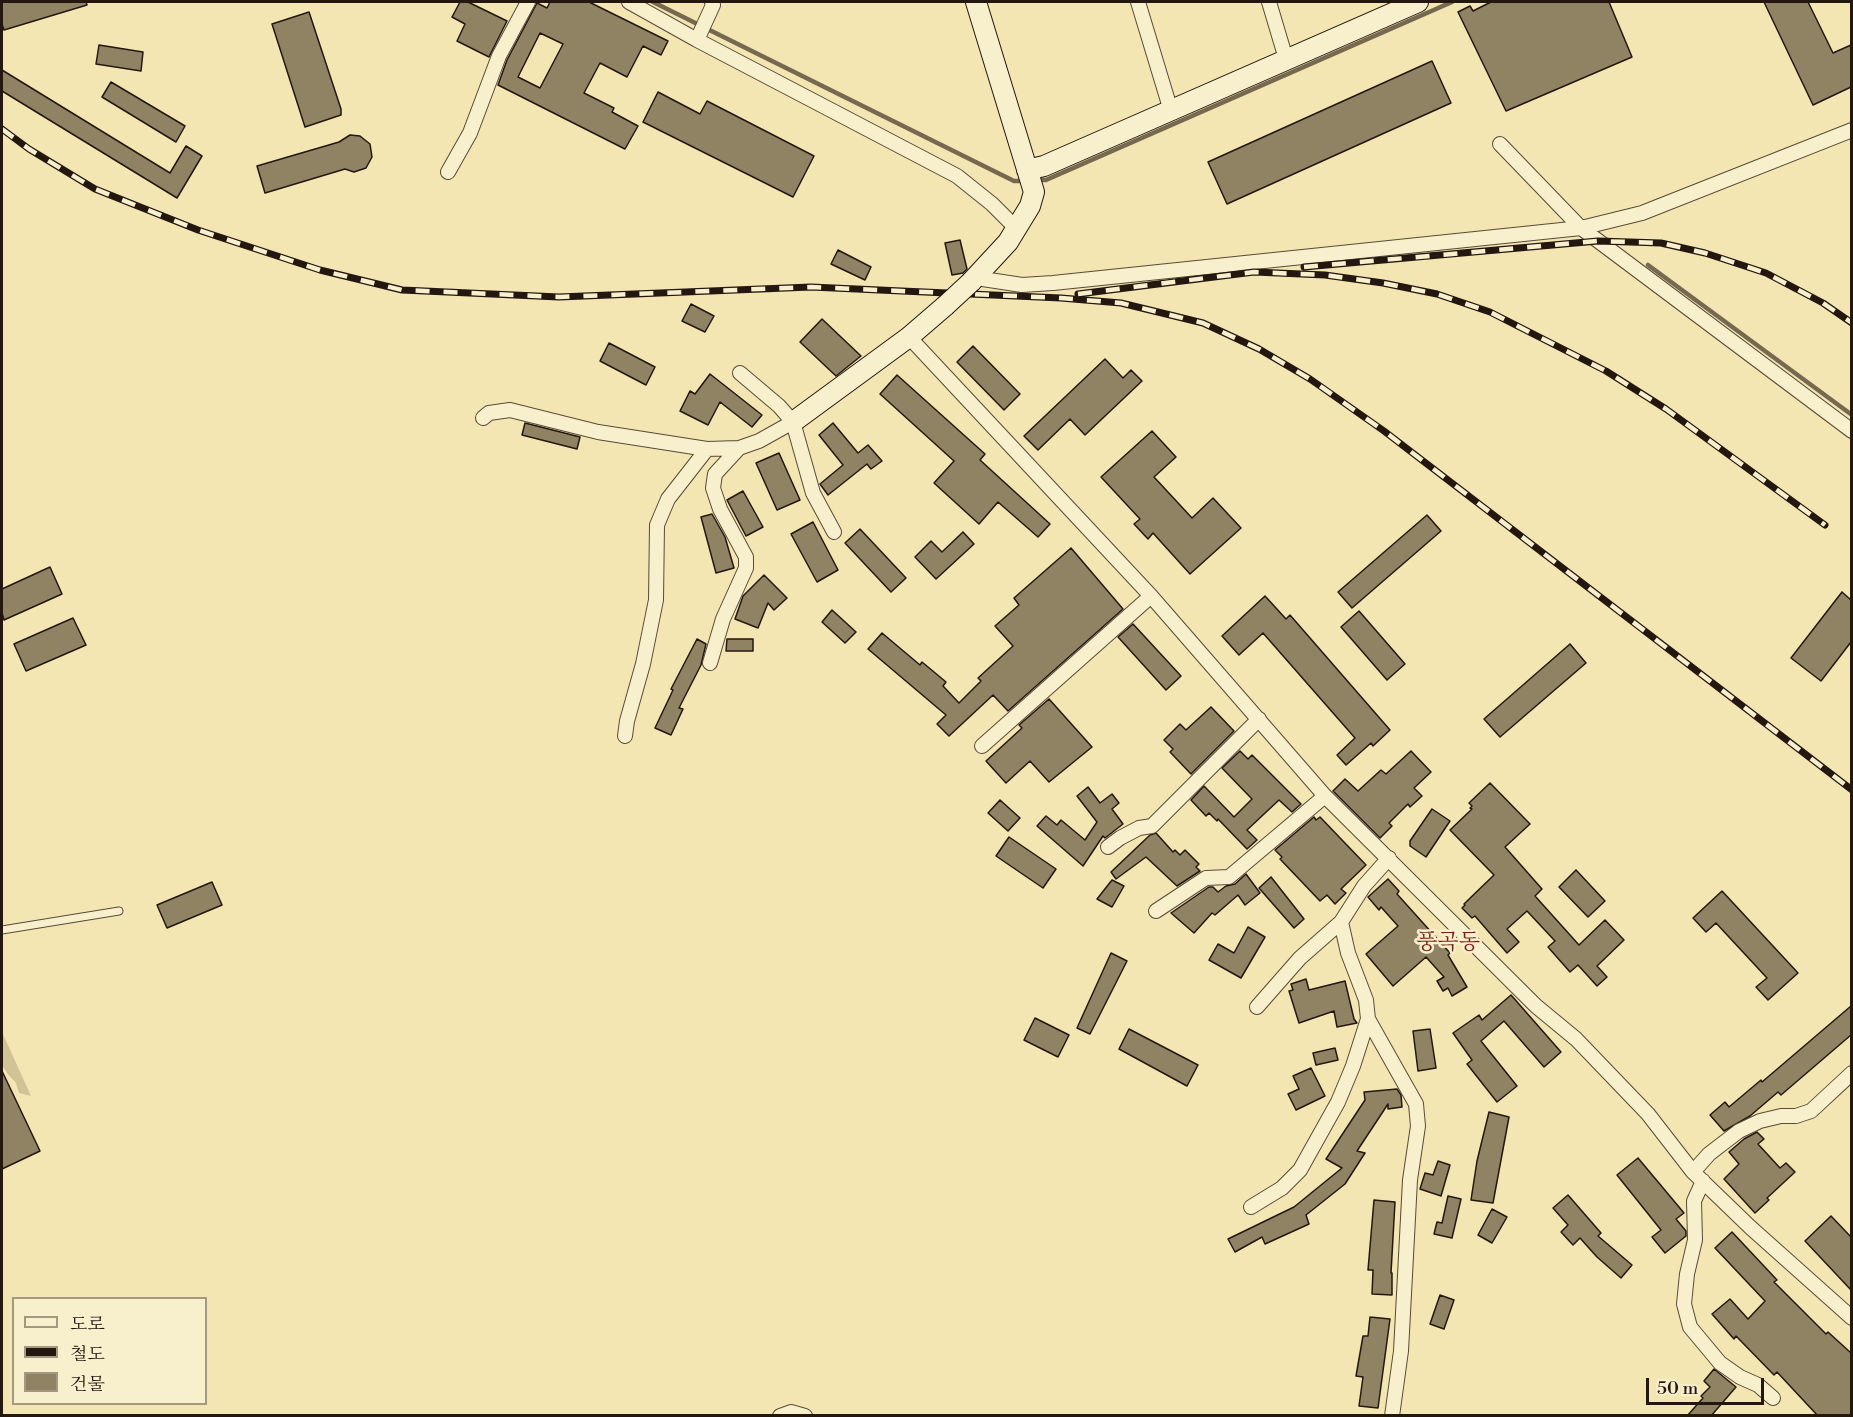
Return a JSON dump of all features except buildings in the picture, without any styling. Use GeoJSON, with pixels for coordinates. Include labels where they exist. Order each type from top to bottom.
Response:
{"type":"FeatureCollection","features":[{"type":"Feature","properties":{"kind":"street"},"geometry":{"type":"LineString","coordinates":[[448,172],[470,133],[499,56],[528,2]]}},
{"type":"Feature","properties":{"kind":"street"},"geometry":{"type":"LineString","coordinates":[[629,2],[957,176],[992,204],[1016,228]]}},
{"type":"Feature","properties":{"kind":"street"},"geometry":{"type":"LineString","coordinates":[[483,418],[489,413],[510,410],[598,432],[707,449],[739,448],[759,441],[793,422],[909,337],[974,280],[1008,242],[1030,206],[1030,178],[976,2]]}},
{"type":"Feature","properties":{"kind":"street"},"geometry":{"type":"LineString","coordinates":[[1138,2],[1171,111]]}},
{"type":"Feature","properties":{"kind":"street"},"geometry":{"type":"LineString","coordinates":[[1269,2],[1286,59]]}},
{"type":"Feature","properties":{"kind":"street"},"geometry":{"type":"LineString","coordinates":[[1030,178],[1044,166],[1418,2]]}},
{"type":"Feature","properties":{"kind":"street"},"geometry":{"type":"LineString","coordinates":[[697,40],[713,3]]}},
{"type":"Feature","properties":{"kind":"street"},"geometry":{"type":"LineString","coordinates":[[974,280],[1022,285],[1053,283],[1581,228],[1642,213],[1851,130]]}},
{"type":"Feature","properties":{"kind":"street"},"geometry":{"type":"LineString","coordinates":[[1500,144],[1581,228],[1851,431]]}},
{"type":"Feature","properties":{"kind":"street"},"geometry":{"type":"LineString","coordinates":[[909,337],[1151,596],[1325,796],[1536,1006],[1576,1039],[1648,1114],[1698,1176],[1750,1227],[1851,1318]]}},
{"type":"Feature","properties":{"kind":"street"},"geometry":{"type":"LineString","coordinates":[[740,373],[779,406],[793,422],[813,493],[834,532]]}},
{"type":"Feature","properties":{"kind":"street"},"geometry":{"type":"LineString","coordinates":[[710,663],[723,619],[746,568],[746,557],[720,509],[713,488],[715,474],[739,448]]}},
{"type":"Feature","properties":{"kind":"street"},"geometry":{"type":"LineString","coordinates":[[625,736],[656,600],[657,525],[668,499],[707,449]]}},
{"type":"Feature","properties":{"kind":"street"},"geometry":{"type":"LineString","coordinates":[[982,746],[1151,596]]}},
{"type":"Feature","properties":{"kind":"street"},"geometry":{"type":"LineString","coordinates":[[1108,847],[1139,828],[1152,826],[1259,719]]}},
{"type":"Feature","properties":{"kind":"street"},"geometry":{"type":"LineString","coordinates":[[1156,911],[1206,878],[1229,877],[1325,796]]}},
{"type":"Feature","properties":{"kind":"street"},"geometry":{"type":"LineString","coordinates":[[1257,1007],[1300,958],[1341,922],[1364,886],[1389,858]]}},
{"type":"Feature","properties":{"kind":"street"},"geometry":{"type":"LineString","coordinates":[[1341,922],[1348,953],[1366,1000],[1368,1019],[1416,1104],[1418,1126],[1410,1180],[1401,1351],[1392,1416]]}},
{"type":"Feature","properties":{"kind":"street"},"geometry":{"type":"LineString","coordinates":[[1251,1207],[1282,1188],[1300,1170],[1338,1102],[1353,1066],[1368,1019]]}},
{"type":"Feature","properties":{"kind":"street"},"geometry":{"type":"LineString","coordinates":[[1773,1398],[1758,1385],[1740,1377],[1720,1362],[1696,1337],[1690,1327],[1684,1304],[1687,1274],[1695,1239],[1694,1202],[1698,1176],[1709,1154],[1738,1131],[1760,1121],[1781,1116],[1796,1116],[1811,1111],[1851,1073]]}},
{"type":"Feature","properties":{"kind":"street"},"geometry":{"type":"LineString","coordinates":[[780,1416],[791,1412],[806,1416]]}},
{"type":"Feature","properties":{"kind":"lane"},"geometry":{"type":"LineString","coordinates":[[2,930],[119,911]]}},
{"type":"Feature","properties":{"kind":"shaded area"},"geometry":{"type":"Polygon","coordinates":[[[2,1032],[31,1096],[19,1093],[16,1083],[2,1065],[2,1032]]]}},
{"type":"Feature","properties":{"kind":"waterway"},"geometry":{"type":"LineString","coordinates":[[653,2],[1014,181],[1025,181]]}},
{"type":"Feature","properties":{"kind":"waterway"},"geometry":{"type":"LineString","coordinates":[[1036,180],[1046,180],[1452,2]]}},
{"type":"Feature","properties":{"kind":"waterway"},"geometry":{"type":"LineString","coordinates":[[1648,265],[1852,415]]}},
{"type":"Feature","properties":{"kind":"railway"},"geometry":{"type":"LineString","coordinates":[[2,129],[29,149],[95,189],[198,230],[320,270],[402,290],[559,297],[811,287],[1061,298],[1121,303],[1203,323],[1259,349],[1310,379],[1384,431],[1852,790]]}},
{"type":"Feature","properties":{"kind":"railway"},"geometry":{"type":"LineString","coordinates":[[1304,267],[1598,241],[1661,243],[1705,253],[1766,273],[1823,303],[1852,323]]}},
{"type":"Feature","properties":{"kind":"railway"},"geometry":{"type":"LineString","coordinates":[[1078,294],[1254,272],[1325,275],[1383,283],[1437,294],[1490,312],[1606,371],[1666,409],[1825,525]]}},
{"type":"Feature","properties":{"kind":"district","name":"풍곡동"},"geometry":{"type":"Point","coordinates":[1448,944]}}]}
